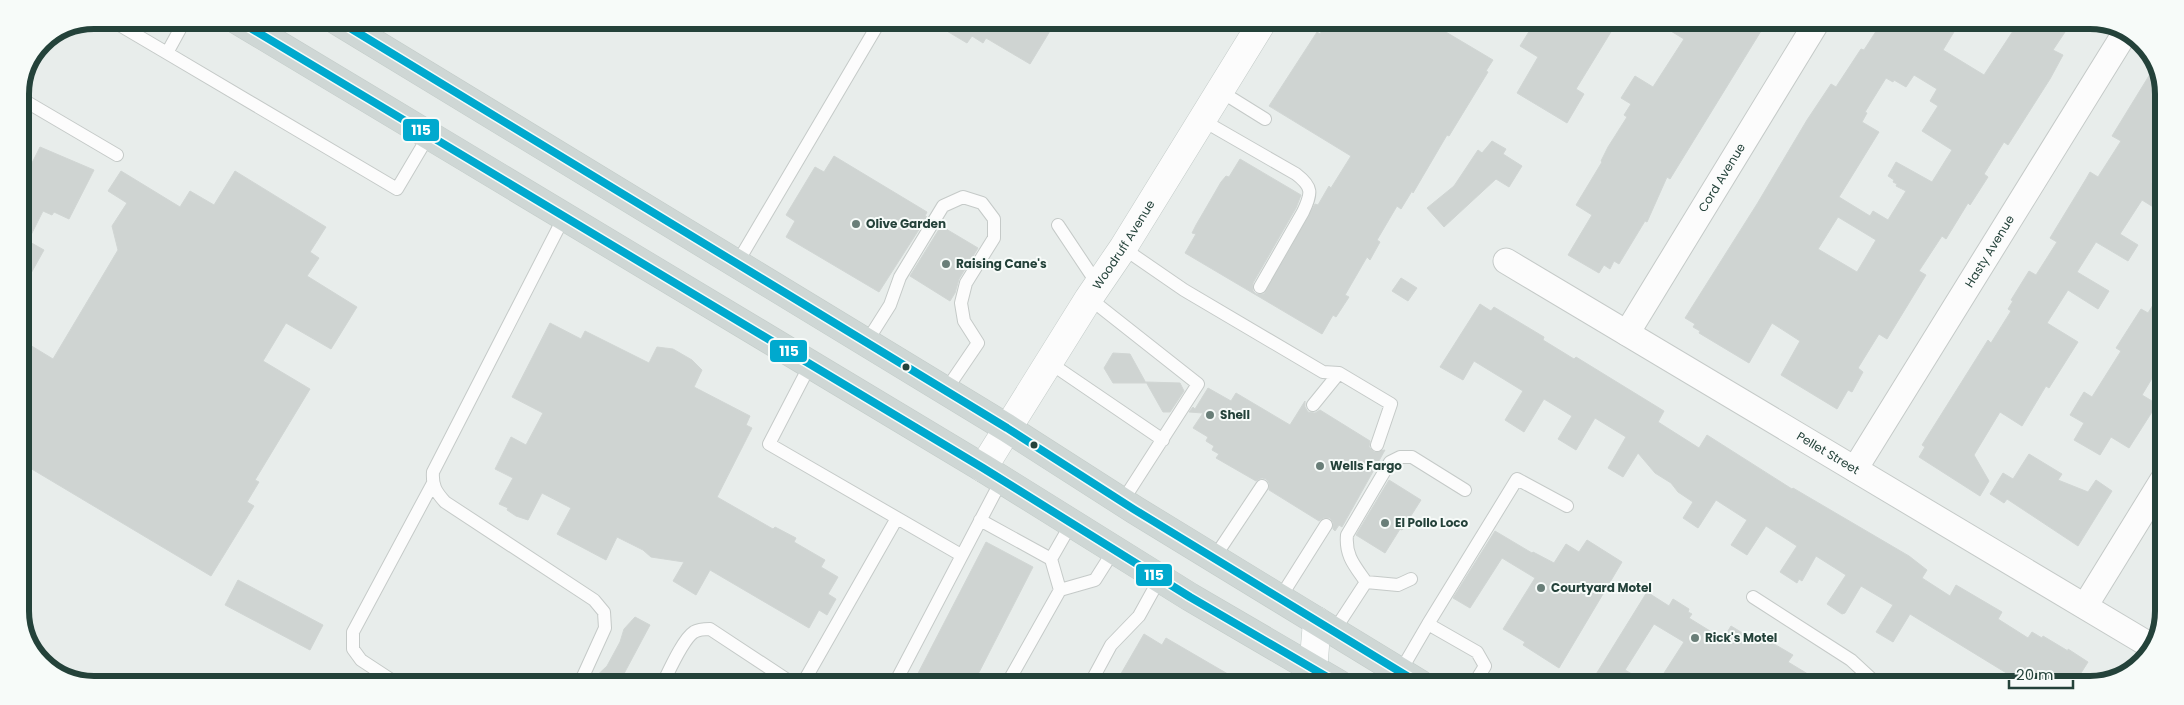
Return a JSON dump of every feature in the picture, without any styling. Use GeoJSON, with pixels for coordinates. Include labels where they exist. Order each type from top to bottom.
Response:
{"type":"FeatureCollection","features":[{"type":"Feature","properties":{"kind":"main road"},"geometry":{"type":"LineString","coordinates":[[252,29],[992,475],[1160,578],[1312,676]]}},
{"type":"Feature","properties":{"kind":"main road"},"geometry":{"type":"LineString","coordinates":[[351,29],[866,344],[946,390],[1122,502],[1407,676]]}},
{"type":"Feature","properties":{"kind":"street","name":"Woodruff Avenue"},"geometry":{"type":"LineString","coordinates":[[992,475],[1007,428],[1094,291],[1124,248],[1259,29]]}},
{"type":"Feature","properties":{"kind":"street","name":"Cord Avenue"},"geometry":{"type":"LineString","coordinates":[[1627,333],[1813,29]]}},
{"type":"Feature","properties":{"kind":"street","name":"Hasty Avenue"},"geometry":{"type":"LineString","coordinates":[[1855,469],[2122,37]]}},
{"type":"Feature","properties":{"kind":"street","name":"Pellet Street"},"geometry":{"type":"LineString","coordinates":[[1506,261],[2147,643]]}},
{"type":"Feature","properties":{"kind":"street"},"geometry":{"type":"LineString","coordinates":[[2085,606],[2155,492]]}},
{"type":"Feature","properties":{"kind":"street"},"geometry":{"type":"LineString","coordinates":[[1312,676],[1325,626]]}},
{"type":"Feature","properties":{"kind":"lane"},"geometry":{"type":"LineString","coordinates":[[126,29],[397,189],[429,135]]}},
{"type":"Feature","properties":{"kind":"lane"},"geometry":{"type":"LineString","coordinates":[[167,53],[180,29]]}},
{"type":"Feature","properties":{"kind":"lane"},"geometry":{"type":"LineString","coordinates":[[736,265],[875,29]]}},
{"type":"Feature","properties":{"kind":"lane"},"geometry":{"type":"LineString","coordinates":[[1220,91],[1265,119]]}},
{"type":"Feature","properties":{"kind":"lane"},"geometry":{"type":"LineString","coordinates":[[29,103],[117,155]]}},
{"type":"Feature","properties":{"kind":"lane"},"geometry":{"type":"LineString","coordinates":[[1202,120],[1254,148],[1296,174],[1306,182],[1310,190],[1309,199],[1303,212],[1260,287]]}},
{"type":"Feature","properties":{"kind":"lane"},"geometry":{"type":"LineString","coordinates":[[866,344],[890,305],[900,277],[943,206],[963,197],[982,203],[994,219],[994,238],[966,284],[961,303],[964,320],[978,343],[946,390]]}},
{"type":"Feature","properties":{"kind":"lane"},"geometry":{"type":"LineString","coordinates":[[564,217],[433,472],[433,483],[436,493],[445,502],[594,600],[604,612],[605,628],[583,676]]}},
{"type":"Feature","properties":{"kind":"lane"},"geometry":{"type":"LineString","coordinates":[[1058,225],[1094,291],[1198,382],[1198,386],[1122,502]]}},
{"type":"Feature","properties":{"kind":"lane"},"geometry":{"type":"LineString","coordinates":[[1124,248],[1184,290],[1322,372],[1339,373],[1391,404],[1377,445]]}},
{"type":"Feature","properties":{"kind":"lane"},"geometry":{"type":"LineString","coordinates":[[1050,363],[1163,440]]}},
{"type":"Feature","properties":{"kind":"lane"},"geometry":{"type":"LineString","coordinates":[[810,365],[769,444],[961,555]]}},
{"type":"Feature","properties":{"kind":"lane"},"geometry":{"type":"LineString","coordinates":[[1312,405],[1339,373]]}},
{"type":"Feature","properties":{"kind":"lane"},"geometry":{"type":"LineString","coordinates":[[1366,582],[1351,560],[1346,547],[1347,535],[1390,462],[1400,457],[1412,457],[1465,490]]}},
{"type":"Feature","properties":{"kind":"lane"},"geometry":{"type":"LineString","coordinates":[[898,676],[980,520],[992,475]]}},
{"type":"Feature","properties":{"kind":"lane"},"geometry":{"type":"LineString","coordinates":[[1411,676],[1428,624],[1517,478],[1567,506]]}},
{"type":"Feature","properties":{"kind":"lane"},"geometry":{"type":"LineString","coordinates":[[385,676],[361,660],[354,649],[353,632],[433,483]]}},
{"type":"Feature","properties":{"kind":"lane"},"geometry":{"type":"LineString","coordinates":[[1214,558],[1262,486]]}},
{"type":"Feature","properties":{"kind":"lane"},"geometry":{"type":"LineString","coordinates":[[807,676],[897,518]]}},
{"type":"Feature","properties":{"kind":"lane"},"geometry":{"type":"LineString","coordinates":[[980,520],[1051,559],[1060,590]]}},
{"type":"Feature","properties":{"kind":"lane"},"geometry":{"type":"LineString","coordinates":[[1051,559],[1071,524]]}},
{"type":"Feature","properties":{"kind":"lane"},"geometry":{"type":"LineString","coordinates":[[1280,598],[1326,525]]}},
{"type":"Feature","properties":{"kind":"lane"},"geometry":{"type":"LineString","coordinates":[[1012,676],[1060,590],[1095,580],[1114,550]]}},
{"type":"Feature","properties":{"kind":"lane"},"geometry":{"type":"LineString","coordinates":[[1094,676],[1111,645],[1139,616],[1160,578]]}},
{"type":"Feature","properties":{"kind":"lane"},"geometry":{"type":"LineString","coordinates":[[1366,582],[1398,585],[1411,579]]}},
{"type":"Feature","properties":{"kind":"lane"},"geometry":{"type":"LineString","coordinates":[[1325,626],[1366,582]]}},
{"type":"Feature","properties":{"kind":"lane"},"geometry":{"type":"LineString","coordinates":[[1753,597],[1851,660],[1868,676]]}},
{"type":"Feature","properties":{"kind":"lane"},"geometry":{"type":"LineString","coordinates":[[1428,624],[1478,652],[1485,666],[1479,676]]}},
{"type":"Feature","properties":{"kind":"lane"},"geometry":{"type":"LineString","coordinates":[[666,676],[674,660],[692,633],[700,629],[710,629],[781,676]]}},
{"type":"Feature","properties":{"kind":"building"},"geometry":{"type":"Polygon","coordinates":[[[943,29],[1051,29],[1030,64],[986,38],[983,43],[972,36],[967,43],[943,29]]]}},
{"type":"Feature","properties":{"kind":"building"},"geometry":{"type":"Polygon","coordinates":[[[1323,29],[1441,29],[1493,60],[1486,71],[1488,72],[1449,136],[1447,135],[1413,193],[1412,191],[1401,209],[1397,206],[1377,240],[1380,242],[1370,260],[1367,257],[1345,295],[1349,297],[1336,317],[1333,315],[1322,334],[1185,253],[1196,234],[1192,233],[1196,225],[1221,182],[1226,176],[1229,177],[1240,159],[1301,195],[1296,208],[1253,283],[1253,291],[1256,294],[1264,294],[1315,204],[1318,205],[1329,186],[1331,188],[1351,156],[1269,106],[1317,32],[1320,34],[1323,29]]]}},
{"type":"Feature","properties":{"kind":"building"},"geometry":{"type":"Polygon","coordinates":[[[1531,29],[1613,29],[1576,89],[1584,94],[1567,123],[1517,93],[1538,57],[1520,46],[1531,29]]]}},
{"type":"Feature","properties":{"kind":"building"},"geometry":{"type":"Polygon","coordinates":[[[1668,29],[1758,29],[1761,31],[1670,179],[1667,177],[1647,222],[1645,221],[1619,264],[1614,261],[1610,269],[1604,265],[1599,273],[1568,255],[1592,215],[1576,205],[1627,117],[1624,115],[1631,104],[1621,98],[1635,76],[1653,87],[1684,39],[1668,29]]]}},
{"type":"Feature","properties":{"kind":"building"},"geometry":{"type":"Polygon","coordinates":[[[1878,29],[1956,29],[1943,50],[1984,75],[2014,29],[2067,29],[2053,50],[2063,55],[2050,79],[2008,145],[2004,142],[1984,174],[1988,177],[1970,205],[1968,203],[1946,239],[1942,236],[1919,271],[1926,275],[1887,339],[1879,334],[1858,368],[1863,372],[1852,392],[1848,390],[1837,409],[1781,375],[1800,341],[1772,323],[1749,363],[1699,333],[1700,331],[1693,327],[1695,324],[1685,318],[1807,120],[1831,84],[1836,87],[1861,49],[1864,50],[1878,29]],[[1914,75],[1906,87],[1886,78],[1865,112],[1867,113],[1862,122],[1879,132],[1839,197],[1870,216],[1873,211],[1888,220],[1906,191],[1896,186],[1897,184],[1893,182],[1894,180],[1888,176],[1896,162],[1932,182],[1952,150],[1922,131],[1938,106],[1930,101],[1937,89],[1914,75]],[[1838,217],[1818,249],[1857,272],[1876,240],[1838,217]]]}},
{"type":"Feature","properties":{"kind":"building"},"geometry":{"type":"Polygon","coordinates":[[[2152,72],[2155,89],[2155,176],[2151,182],[2155,185],[2155,208],[2142,200],[2120,234],[2138,245],[2128,261],[2096,242],[2077,272],[2109,291],[2098,309],[2068,290],[2047,323],[2078,342],[2049,388],[2046,386],[2022,426],[2000,412],[1974,455],[1989,481],[1980,496],[1919,457],[1925,447],[1922,445],[1988,340],[1991,343],[2011,311],[2008,309],[2013,301],[2011,300],[2029,271],[2036,275],[2057,242],[2050,238],[2090,172],[2098,177],[2121,141],[2112,136],[2152,72]]]}},
{"type":"Feature","properties":{"kind":"building"},"geometry":{"type":"Polygon","coordinates":[[[1492,141],[1506,149],[1503,154],[1522,166],[1509,187],[1496,179],[1444,227],[1427,208],[1454,186],[1478,150],[1482,153],[1492,141]]]}},
{"type":"Feature","properties":{"kind":"building"},"geometry":{"type":"Polygon","coordinates":[[[40,147],[94,170],[69,219],[54,212],[52,215],[43,211],[29,239],[29,169],[40,147]]]}},
{"type":"Feature","properties":{"kind":"building","name":"Olive Garden"},"geometry":{"type":"Polygon","coordinates":[[[834,156],[927,212],[925,216],[927,217],[879,292],[786,237],[795,221],[786,215],[815,167],[824,172],[834,156]]]}},
{"type":"Feature","properties":{"kind":"building"},"geometry":{"type":"Polygon","coordinates":[[[121,171],[180,207],[190,191],[214,205],[235,171],[326,227],[310,252],[319,258],[307,276],[357,307],[331,349],[286,323],[263,361],[310,389],[255,480],[259,482],[247,502],[254,506],[211,576],[29,467],[29,344],[53,359],[118,250],[112,226],[127,203],[108,191],[121,171]]]}},
{"type":"Feature","properties":{"kind":"building","name":"Raising Cane's"},"geometry":{"type":"Polygon","coordinates":[[[941,226],[978,248],[959,279],[955,293],[950,301],[910,276],[941,226]]]}},
{"type":"Feature","properties":{"kind":"building"},"geometry":{"type":"Polygon","coordinates":[[[29,242],[44,250],[29,277],[29,242]]]}},
{"type":"Feature","properties":{"kind":"building"},"geometry":{"type":"Polygon","coordinates":[[[1401,278],[1417,288],[1408,301],[1392,291],[1401,278]]]}},
{"type":"Feature","properties":{"kind":"building"},"geometry":{"type":"Polygon","coordinates":[[[2155,302],[2155,373],[2142,395],[2155,403],[2155,407],[2129,448],[2111,437],[2100,455],[2074,440],[2084,423],[2070,415],[2084,392],[2092,397],[2121,351],[2116,348],[2141,309],[2148,313],[2155,302]]]}},
{"type":"Feature","properties":{"kind":"building"},"geometry":{"type":"Polygon","coordinates":[[[1480,304],[1491,311],[1494,307],[1544,337],[1543,340],[1574,359],[1576,357],[1664,411],[1658,422],[1699,448],[1707,435],[1792,489],[1909,556],[1927,570],[1922,578],[1950,596],[1956,585],[2002,612],[1998,619],[2028,638],[2032,632],[2042,638],[2043,636],[2068,651],[2068,649],[2088,662],[2081,673],[2086,676],[2011,676],[1910,614],[1893,642],[1876,632],[1893,605],[1861,586],[1845,613],[1842,614],[1827,604],[1846,575],[1816,556],[1802,581],[1799,579],[1797,583],[1780,572],[1797,546],[1766,526],[1747,555],[1731,545],[1747,520],[1716,500],[1698,528],[1683,518],[1693,502],[1678,492],[1671,483],[1655,473],[1638,453],[1623,477],[1608,468],[1626,437],[1595,418],[1576,450],[1558,439],[1572,416],[1544,399],[1524,432],[1505,420],[1523,391],[1474,361],[1463,380],[1440,367],[1480,304]]]}},
{"type":"Feature","properties":{"kind":"building"},"geometry":{"type":"Polygon","coordinates":[[[550,323],[581,339],[585,331],[649,363],[657,347],[673,349],[692,360],[702,370],[694,387],[750,416],[746,425],[752,428],[717,497],[773,529],[775,527],[796,538],[794,542],[825,560],[821,567],[838,577],[828,594],[836,599],[827,615],[819,610],[809,628],[710,570],[696,595],[673,581],[684,562],[651,557],[643,550],[617,537],[606,560],[557,534],[571,508],[542,493],[528,520],[516,516],[507,510],[508,508],[499,504],[513,478],[495,469],[511,437],[526,445],[543,413],[512,397],[550,323]]]}},
{"type":"Feature","properties":{"kind":"building"},"geometry":{"type":"Polygon","coordinates":[[[1113,353],[1130,354],[1146,383],[1113,383],[1104,368],[1113,353]]]}},
{"type":"Feature","properties":{"kind":"building"},"geometry":{"type":"Polygon","coordinates":[[[1146,382],[1180,383],[1184,391],[1170,412],[1163,412],[1146,382]]]}},
{"type":"Feature","properties":{"kind":"building","name":"Wells Fargo"},"geometry":{"type":"Polygon","coordinates":[[[1208,388],[1231,401],[1236,393],[1290,425],[1305,401],[1305,407],[1308,412],[1315,413],[1320,410],[1370,441],[1369,447],[1374,452],[1385,450],[1342,527],[1339,525],[1335,531],[1330,518],[1323,518],[1319,521],[1269,490],[1269,483],[1266,479],[1262,478],[1256,481],[1216,458],[1219,454],[1212,450],[1214,446],[1206,441],[1208,437],[1193,428],[1203,413],[1189,412],[1193,407],[1195,409],[1208,388]]]}},
{"type":"Feature","properties":{"kind":"building"},"geometry":{"type":"Polygon","coordinates":[[[2029,454],[2062,474],[2058,480],[2088,492],[2096,480],[2112,491],[2078,546],[2007,499],[2004,503],[1990,494],[2003,473],[2013,479],[2029,454]]]}},
{"type":"Feature","properties":{"kind":"building","name":"El Pollo Loco"},"geometry":{"type":"Polygon","coordinates":[[[1389,480],[1421,500],[1385,553],[1356,535],[1389,480]]]}},
{"type":"Feature","properties":{"kind":"building"},"geometry":{"type":"Polygon","coordinates":[[[1495,531],[1532,553],[1554,563],[1566,544],[1579,552],[1587,540],[1622,562],[1559,668],[1523,645],[1525,642],[1503,629],[1535,578],[1502,558],[1470,608],[1453,598],[1495,531]]]}},
{"type":"Feature","properties":{"kind":"building"},"geometry":{"type":"Polygon","coordinates":[[[986,542],[1033,567],[977,676],[917,676],[986,542]]]}},
{"type":"Feature","properties":{"kind":"building"},"geometry":{"type":"Polygon","coordinates":[[[238,580],[323,625],[310,650],[225,605],[238,580]]]}},
{"type":"Feature","properties":{"kind":"building"},"geometry":{"type":"Polygon","coordinates":[[[1647,592],[1669,606],[1673,599],[1689,609],[1688,612],[1692,614],[1689,618],[1723,639],[1731,626],[1754,640],[1757,634],[1793,655],[1788,662],[1811,676],[1662,676],[1684,642],[1654,624],[1625,670],[1635,676],[1595,676],[1647,592]]]}},
{"type":"Feature","properties":{"kind":"building"},"geometry":{"type":"Polygon","coordinates":[[[635,617],[650,625],[623,676],[596,676],[607,666],[620,642],[624,629],[635,617]]]}},
{"type":"Feature","properties":{"kind":"building"},"geometry":{"type":"Polygon","coordinates":[[[1144,634],[1162,645],[1166,638],[1231,676],[1120,676],[1144,634]]]}},
{"type":"Feature","properties":{"kind":"transit line","name":"115"},"geometry":{"type":"LineString","coordinates":[[252,29],[983,468],[1190,597],[1325,676]]}},
{"type":"Feature","properties":{"kind":"transit line","name":"115"},"geometry":{"type":"LineString","coordinates":[[352,29],[1007,428],[1135,510],[1407,676]]}},
{"type":"Feature","properties":{"kind":"place","name":"Olive Garden"},"geometry":{"type":"Point","coordinates":[856,224]}},
{"type":"Feature","properties":{"kind":"place","name":"Raising Cane's"},"geometry":{"type":"Point","coordinates":[946,264]}},
{"type":"Feature","properties":{"kind":"place","name":"Shell"},"geometry":{"type":"Point","coordinates":[1210,415]}},
{"type":"Feature","properties":{"kind":"place","name":"Wells Fargo"},"geometry":{"type":"Point","coordinates":[1320,466]}},
{"type":"Feature","properties":{"kind":"place","name":"El Pollo Loco"},"geometry":{"type":"Point","coordinates":[1385,523]}},
{"type":"Feature","properties":{"kind":"place","name":"Courtyard Motel"},"geometry":{"type":"Point","coordinates":[1541,588]}},
{"type":"Feature","properties":{"kind":"place","name":"Rick's Motel"},"geometry":{"type":"Point","coordinates":[1695,638]}}]}
